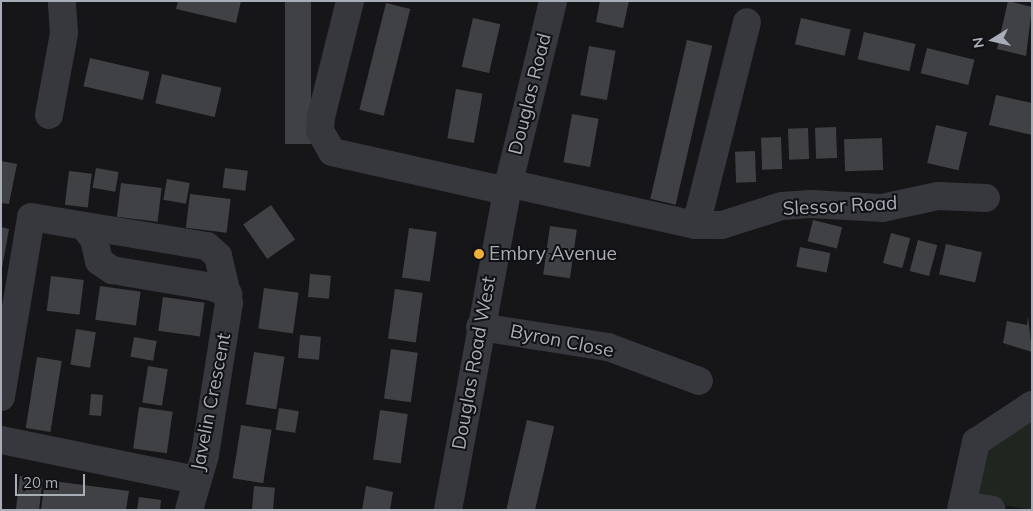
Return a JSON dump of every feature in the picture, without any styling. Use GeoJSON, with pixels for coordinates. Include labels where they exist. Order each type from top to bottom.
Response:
{"type":"FeatureCollection","features":[{"type":"Feature","properties":{"kind":"street"},"geometry":{"type":"LineString","coordinates":[[49,115],[64,33],[62,1]]}},
{"type":"Feature","properties":{"kind":"street"},"geometry":{"type":"LineString","coordinates":[[350,1],[320,117],[324,143],[332,152],[352,158],[493,188],[508,186]]}},
{"type":"Feature","properties":{"kind":"street","name":"Douglas Road"},"geometry":{"type":"LineString","coordinates":[[508,186],[553,1]]}},
{"type":"Feature","properties":{"kind":"street"},"geometry":{"type":"LineString","coordinates":[[696,225],[747,22]]}},
{"type":"Feature","properties":{"kind":"street","name":"Slessor Road"},"geometry":{"type":"LineString","coordinates":[[508,186],[696,225],[722,225],[782,206],[810,204],[882,208],[938,196],[986,198]]}},
{"type":"Feature","properties":{"kind":"street","name":"Douglas Road West"},"geometry":{"type":"LineString","coordinates":[[448,510],[480,327],[508,186]]}},
{"type":"Feature","properties":{"kind":"street","name":"Javelin Crescent"},"geometry":{"type":"LineString","coordinates":[[1,397],[32,217],[85,228],[207,246],[218,256],[228,294],[204,455],[189,510]]}},
{"type":"Feature","properties":{"kind":"street"},"geometry":{"type":"LineString","coordinates":[[85,228],[94,239],[99,261],[112,270],[213,287],[228,294]]}},
{"type":"Feature","properties":{"kind":"street","name":"Byron Close"},"geometry":{"type":"LineString","coordinates":[[480,327],[608,347],[699,381]]}},
{"type":"Feature","properties":{"kind":"street"},"geometry":{"type":"LineString","coordinates":[[992,510],[961,507],[976,442],[1032,405]]}},
{"type":"Feature","properties":{"kind":"street"},"geometry":{"type":"LineString","coordinates":[[1,440],[196,480]]}},
{"type":"Feature","properties":{"kind":"shaded area"},"geometry":{"type":"Polygon","coordinates":[[[1032,416],[1032,510],[976,500],[986,453],[994,442],[1032,416]]]}},
{"type":"Feature","properties":{"kind":"building"},"geometry":{"type":"Polygon","coordinates":[[[178,1],[241,1],[236,23],[176,9],[178,1]]]}},
{"type":"Feature","properties":{"kind":"building"},"geometry":{"type":"Polygon","coordinates":[[[285,1],[311,1],[311,144],[285,144],[285,1]]]}},
{"type":"Feature","properties":{"kind":"building"},"geometry":{"type":"Polygon","coordinates":[[[600,1],[629,1],[623,28],[596,22],[600,1]]]}},
{"type":"Feature","properties":{"kind":"building"},"geometry":{"type":"Polygon","coordinates":[[[1008,1],[1032,7],[1026,56],[997,49],[1008,1]]]}},
{"type":"Feature","properties":{"kind":"building"},"geometry":{"type":"Polygon","coordinates":[[[386,3],[410,9],[384,116],[359,110],[386,3]]]}},
{"type":"Feature","properties":{"kind":"building"},"geometry":{"type":"Polygon","coordinates":[[[473,18],[500,24],[489,73],[462,67],[473,18]]]}},
{"type":"Feature","properties":{"kind":"building"},"geometry":{"type":"Polygon","coordinates":[[[801,18],[851,29],[845,56],[795,44],[801,18]]]}},
{"type":"Feature","properties":{"kind":"building"},"geometry":{"type":"Polygon","coordinates":[[[864,32],[916,44],[909,71],[858,59],[864,32]]]}},
{"type":"Feature","properties":{"kind":"building"},"geometry":{"type":"Polygon","coordinates":[[[687,40],[712,46],[676,205],[650,199],[687,40]]]}},
{"type":"Feature","properties":{"kind":"building"},"geometry":{"type":"Polygon","coordinates":[[[589,46],[616,51],[607,100],[580,95],[589,46]]]}},
{"type":"Feature","properties":{"kind":"building"},"geometry":{"type":"Polygon","coordinates":[[[927,48],[975,60],[968,85],[921,73],[927,48]]]}},
{"type":"Feature","properties":{"kind":"building"},"geometry":{"type":"Polygon","coordinates":[[[90,58],[149,72],[143,100],[83,86],[90,58]]]}},
{"type":"Feature","properties":{"kind":"building"},"geometry":{"type":"Polygon","coordinates":[[[162,74],[221,88],[215,117],[155,103],[162,74]]]}},
{"type":"Feature","properties":{"kind":"building"},"geometry":{"type":"Polygon","coordinates":[[[456,89],[483,94],[474,143],[447,138],[456,89]]]}},
{"type":"Feature","properties":{"kind":"building"},"geometry":{"type":"Polygon","coordinates":[[[996,95],[1032,103],[1032,135],[989,125],[996,95]]]}},
{"type":"Feature","properties":{"kind":"building"},"geometry":{"type":"Polygon","coordinates":[[[572,114],[599,119],[590,167],[563,162],[572,114]]]}},
{"type":"Feature","properties":{"kind":"building"},"geometry":{"type":"Polygon","coordinates":[[[936,125],[967,132],[958,170],[927,163],[936,125]]]}},
{"type":"Feature","properties":{"kind":"building"},"geometry":{"type":"Polygon","coordinates":[[[836,127],[837,158],[816,159],[815,128],[836,127]]]}},
{"type":"Feature","properties":{"kind":"building"},"geometry":{"type":"Polygon","coordinates":[[[808,128],[809,159],[789,160],[788,129],[808,128]]]}},
{"type":"Feature","properties":{"kind":"building"},"geometry":{"type":"Polygon","coordinates":[[[781,137],[782,169],[762,170],[761,138],[781,137]]]}},
{"type":"Feature","properties":{"kind":"building"},"geometry":{"type":"Polygon","coordinates":[[[882,138],[883,170],[845,171],[844,139],[882,138]]]}},
{"type":"Feature","properties":{"kind":"building"},"geometry":{"type":"Polygon","coordinates":[[[755,151],[756,182],[736,183],[735,152],[755,151]]]}},
{"type":"Feature","properties":{"kind":"building"},"geometry":{"type":"Polygon","coordinates":[[[1,161],[17,164],[9,204],[1,203],[1,161]]]}},
{"type":"Feature","properties":{"kind":"building"},"geometry":{"type":"Polygon","coordinates":[[[96,168],[119,172],[115,192],[93,188],[96,168]]]}},
{"type":"Feature","properties":{"kind":"building"},"geometry":{"type":"Polygon","coordinates":[[[225,168],[248,171],[245,191],[223,188],[225,168]]]}},
{"type":"Feature","properties":{"kind":"building"},"geometry":{"type":"Polygon","coordinates":[[[69,171],[92,174],[88,208],[65,205],[69,171]]]}},
{"type":"Feature","properties":{"kind":"building"},"geometry":{"type":"Polygon","coordinates":[[[167,179],[190,183],[186,204],[163,200],[167,179]]]}},
{"type":"Feature","properties":{"kind":"building"},"geometry":{"type":"Polygon","coordinates":[[[121,183],[162,188],[158,222],[117,217],[121,183]]]}},
{"type":"Feature","properties":{"kind":"building"},"geometry":{"type":"Polygon","coordinates":[[[190,194],[231,199],[227,233],[186,228],[190,194]]]}},
{"type":"Feature","properties":{"kind":"building"},"geometry":{"type":"Polygon","coordinates":[[[271,205],[295,239],[267,259],[243,225],[271,205]]]}},
{"type":"Feature","properties":{"kind":"building"},"geometry":{"type":"Polygon","coordinates":[[[813,220],[842,227],[837,249],[808,241],[813,220]]]}},
{"type":"Feature","properties":{"kind":"building"},"geometry":{"type":"Polygon","coordinates":[[[550,226],[577,230],[570,278],[543,275],[550,226]]]}},
{"type":"Feature","properties":{"kind":"building"},"geometry":{"type":"Polygon","coordinates":[[[1,227],[9,229],[2,268],[1,268],[1,227]]]}},
{"type":"Feature","properties":{"kind":"building"},"geometry":{"type":"Polygon","coordinates":[[[409,228],[437,232],[430,281],[402,278],[409,228]]]}},
{"type":"Feature","properties":{"kind":"building"},"geometry":{"type":"Polygon","coordinates":[[[891,233],[910,238],[902,268],[883,263],[891,233]]]}},
{"type":"Feature","properties":{"kind":"building"},"geometry":{"type":"Polygon","coordinates":[[[918,240],[937,245],[929,276],[910,271],[918,240]]]}},
{"type":"Feature","properties":{"kind":"building"},"geometry":{"type":"Polygon","coordinates":[[[946,244],[982,252],[975,283],[939,274],[946,244]]]}},
{"type":"Feature","properties":{"kind":"building"},"geometry":{"type":"Polygon","coordinates":[[[800,247],[830,253],[827,273],[796,267],[800,247]]]}},
{"type":"Feature","properties":{"kind":"building"},"geometry":{"type":"Polygon","coordinates":[[[310,274],[331,276],[329,299],[308,297],[310,274]]]}},
{"type":"Feature","properties":{"kind":"building"},"geometry":{"type":"Polygon","coordinates":[[[51,276],[84,280],[79,315],[47,311],[51,276]]]}},
{"type":"Feature","properties":{"kind":"building"},"geometry":{"type":"Polygon","coordinates":[[[100,286],[141,292],[136,325],[95,320],[100,286]]]}},
{"type":"Feature","properties":{"kind":"building"},"geometry":{"type":"Polygon","coordinates":[[[264,288],[299,293],[293,333],[258,329],[264,288]]]}},
{"type":"Feature","properties":{"kind":"building"},"geometry":{"type":"Polygon","coordinates":[[[395,289],[423,293],[416,342],[388,339],[395,289]]]}},
{"type":"Feature","properties":{"kind":"building"},"geometry":{"type":"Polygon","coordinates":[[[163,297],[205,303],[200,337],[158,331],[163,297]]]}},
{"type":"Feature","properties":{"kind":"building"},"geometry":{"type":"Polygon","coordinates":[[[1028,316],[1032,352],[1003,343],[1007,321],[1027,325],[1028,316]]]}},
{"type":"Feature","properties":{"kind":"building"},"geometry":{"type":"Polygon","coordinates":[[[76,329],[96,332],[90,368],[70,365],[76,329]]]}},
{"type":"Feature","properties":{"kind":"building"},"geometry":{"type":"Polygon","coordinates":[[[300,335],[321,337],[319,360],[298,358],[300,335]]]}},
{"type":"Feature","properties":{"kind":"building"},"geometry":{"type":"Polygon","coordinates":[[[134,337],[157,341],[153,361],[131,357],[134,337]]]}},
{"type":"Feature","properties":{"kind":"building"},"geometry":{"type":"Polygon","coordinates":[[[391,349],[418,353],[411,402],[384,399],[391,349]]]}},
{"type":"Feature","properties":{"kind":"building"},"geometry":{"type":"Polygon","coordinates":[[[254,352],[285,357],[276,409],[246,404],[254,352]]]}},
{"type":"Feature","properties":{"kind":"building"},"geometry":{"type":"Polygon","coordinates":[[[37,357],[62,361],[50,432],[26,428],[37,357]]]}},
{"type":"Feature","properties":{"kind":"building"},"geometry":{"type":"Polygon","coordinates":[[[148,366],[168,369],[162,406],[142,403],[148,366]]]}},
{"type":"Feature","properties":{"kind":"building"},"geometry":{"type":"Polygon","coordinates":[[[91,394],[103,395],[101,416],[89,415],[91,394]]]}},
{"type":"Feature","properties":{"kind":"building"},"geometry":{"type":"Polygon","coordinates":[[[139,407],[173,412],[167,453],[133,449],[139,407]]]}},
{"type":"Feature","properties":{"kind":"building"},"geometry":{"type":"Polygon","coordinates":[[[279,408],[299,411],[295,433],[276,430],[279,408]]]}},
{"type":"Feature","properties":{"kind":"building"},"geometry":{"type":"Polygon","coordinates":[[[380,410],[408,414],[401,463],[373,460],[380,410]]]}},
{"type":"Feature","properties":{"kind":"building"},"geometry":{"type":"Polygon","coordinates":[[[527,420],[554,426],[535,510],[507,509],[527,420]]]}},
{"type":"Feature","properties":{"kind":"building"},"geometry":{"type":"Polygon","coordinates":[[[241,425],[272,430],[263,483],[233,478],[241,425]]]}},
{"type":"Feature","properties":{"kind":"building"},"geometry":{"type":"Polygon","coordinates":[[[20,476],[43,479],[39,510],[16,510],[20,476]]]}},
{"type":"Feature","properties":{"kind":"building"},"geometry":{"type":"Polygon","coordinates":[[[45,480],[129,491],[126,510],[41,510],[45,480]]]}},
{"type":"Feature","properties":{"kind":"building"},"geometry":{"type":"Polygon","coordinates":[[[254,486],[275,488],[273,510],[252,509],[254,486]]]}},
{"type":"Feature","properties":{"kind":"building"},"geometry":{"type":"Polygon","coordinates":[[[366,486],[393,492],[390,510],[362,510],[366,486]]]}},
{"type":"Feature","properties":{"kind":"building"},"geometry":{"type":"Polygon","coordinates":[[[139,497],[161,500],[160,510],[137,510],[139,497]]]}},
{"type":"Feature","properties":{"kind":"place","name":"Embry Avenue"},"geometry":{"type":"Point","coordinates":[479,254]}}]}
